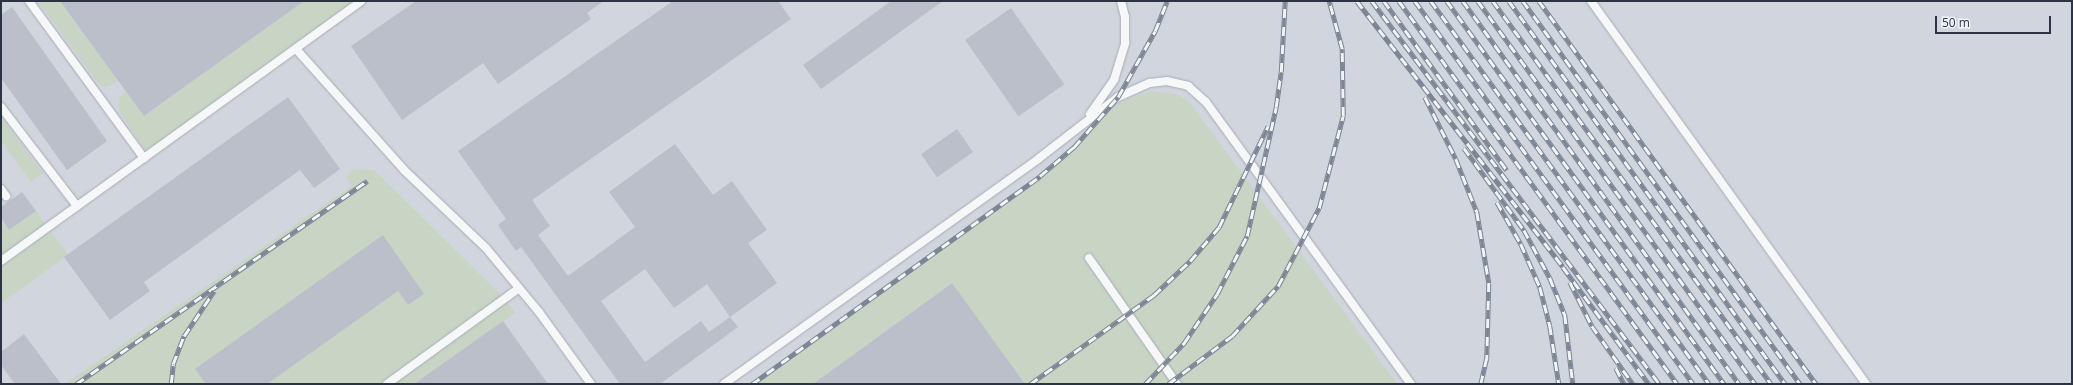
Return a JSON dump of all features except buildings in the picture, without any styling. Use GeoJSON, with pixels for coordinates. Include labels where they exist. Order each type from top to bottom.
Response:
{"type":"FeatureCollection","features":[{"type":"Feature","properties":{"kind":"lane"},"geometry":{"type":"LineString","coordinates":[[29,1],[144,158]]}},
{"type":"Feature","properties":{"kind":"lane"},"geometry":{"type":"LineString","coordinates":[[1,260],[362,1]]}},
{"type":"Feature","properties":{"kind":"lane"},"geometry":{"type":"LineString","coordinates":[[1087,120],[1114,80],[1125,43],[1125,17],[1121,1]]}},
{"type":"Feature","properties":{"kind":"lane"},"geometry":{"type":"LineString","coordinates":[[1591,1],[1866,384]]}},
{"type":"Feature","properties":{"kind":"lane"},"geometry":{"type":"LineString","coordinates":[[296,49],[404,170],[486,248],[519,288],[591,384]]}},
{"type":"Feature","properties":{"kind":"lane"},"geometry":{"type":"LineString","coordinates":[[726,383],[1038,160],[1118,97],[1150,83],[1179,82],[1195,90],[1206,102],[1411,384]]}},
{"type":"Feature","properties":{"kind":"lane"},"geometry":{"type":"LineString","coordinates":[[1,107],[77,206]]}},
{"type":"Feature","properties":{"kind":"lane"},"geometry":{"type":"LineString","coordinates":[[1089,258],[1177,384]]}},
{"type":"Feature","properties":{"kind":"lane"},"geometry":{"type":"LineString","coordinates":[[387,384],[519,288]]}},
{"type":"Feature","properties":{"kind":"shaded area"},"geometry":{"type":"Polygon","coordinates":[[[1,1],[2072,1],[2072,384],[1,384],[1,1]]]}},
{"type":"Feature","properties":{"kind":"green space"},"geometry":{"type":"Polygon","coordinates":[[[38,1],[60,1],[118,80],[110,86],[103,87],[99,84],[38,1]]]}},
{"type":"Feature","properties":{"kind":"green space"},"geometry":{"type":"Polygon","coordinates":[[[304,1],[354,1],[146,151],[119,111],[119,98],[126,91],[145,116],[304,1]]]}},
{"type":"Feature","properties":{"kind":"green space"},"geometry":{"type":"Polygon","coordinates":[[[1151,91],[1179,95],[1190,103],[1397,384],[1025,384],[951,283],[813,384],[752,384],[1040,176],[1111,110],[1126,100],[1151,91]]]}},
{"type":"Feature","properties":{"kind":"green space"},"geometry":{"type":"Polygon","coordinates":[[[1,118],[43,173],[31,182],[1,140],[1,118]]]}},
{"type":"Feature","properties":{"kind":"green space"},"geometry":{"type":"Polygon","coordinates":[[[354,169],[374,170],[505,299],[515,313],[414,384],[65,384],[352,186],[346,177],[354,169]]]}},
{"type":"Feature","properties":{"kind":"green space"},"geometry":{"type":"Polygon","coordinates":[[[36,211],[68,255],[1,303],[1,221],[9,229],[36,211]]]}},
{"type":"Feature","properties":{"kind":"railway"},"geometry":{"type":"LineString","coordinates":[[752,384],[1040,176],[1074,147],[1118,97],[1155,31],[1167,1]]}},
{"type":"Feature","properties":{"kind":"railway"},"geometry":{"type":"LineString","coordinates":[[1145,384],[1184,343],[1217,294],[1247,236],[1276,107],[1281,72],[1285,1]]}},
{"type":"Feature","properties":{"kind":"railway"},"geometry":{"type":"LineString","coordinates":[[1168,384],[1232,336],[1278,286],[1319,208],[1343,116],[1342,49],[1329,1]]}},
{"type":"Feature","properties":{"kind":"railway"},"geometry":{"type":"LineString","coordinates":[[1357,1],[1563,267],[1649,384]]}},
{"type":"Feature","properties":{"kind":"railway"},"geometry":{"type":"LineString","coordinates":[[1372,1],[1660,384]]}},
{"type":"Feature","properties":{"kind":"railway"},"geometry":{"type":"LineString","coordinates":[[1384,1],[1507,170]]}},
{"type":"Feature","properties":{"kind":"railway"},"geometry":{"type":"LineString","coordinates":[[1399,1],[1677,384]]}},
{"type":"Feature","properties":{"kind":"railway"},"geometry":{"type":"LineString","coordinates":[[1415,1],[1693,384]]}},
{"type":"Feature","properties":{"kind":"railway"},"geometry":{"type":"LineString","coordinates":[[1431,1],[1709,384]]}},
{"type":"Feature","properties":{"kind":"railway"},"geometry":{"type":"LineString","coordinates":[[1447,1],[1724,384]]}},
{"type":"Feature","properties":{"kind":"railway"},"geometry":{"type":"LineString","coordinates":[[1463,1],[1739,384]]}},
{"type":"Feature","properties":{"kind":"railway"},"geometry":{"type":"LineString","coordinates":[[1478,1],[1755,384]]}},
{"type":"Feature","properties":{"kind":"railway"},"geometry":{"type":"LineString","coordinates":[[1493,1],[1771,384]]}},
{"type":"Feature","properties":{"kind":"railway"},"geometry":{"type":"LineString","coordinates":[[1509,1],[1785,384]]}},
{"type":"Feature","properties":{"kind":"railway"},"geometry":{"type":"LineString","coordinates":[[1523,1],[1800,384]]}},
{"type":"Feature","properties":{"kind":"railway"},"geometry":{"type":"LineString","coordinates":[[1539,1],[1816,384]]}},
{"type":"Feature","properties":{"kind":"railway"},"geometry":{"type":"LineString","coordinates":[[1425,97],[1456,159],[1477,212],[1489,283],[1487,358],[1481,384]]}},
{"type":"Feature","properties":{"kind":"railway"},"geometry":{"type":"LineString","coordinates":[[1030,384],[1154,295],[1190,261],[1219,227],[1268,126]]}},
{"type":"Feature","properties":{"kind":"railway"},"geometry":{"type":"LineString","coordinates":[[1464,148],[1524,230],[1550,278],[1565,315],[1573,384]]}},
{"type":"Feature","properties":{"kind":"railway"},"geometry":{"type":"LineString","coordinates":[[76,384],[367,181]]}},
{"type":"Feature","properties":{"kind":"railway"},"geometry":{"type":"LineString","coordinates":[[1497,202],[1521,244],[1540,287],[1550,326],[1559,384]]}},
{"type":"Feature","properties":{"kind":"railway"},"geometry":{"type":"LineString","coordinates":[[1570,282],[1592,326],[1633,384]]}},
{"type":"Feature","properties":{"kind":"railway"},"geometry":{"type":"LineString","coordinates":[[171,384],[173,364],[184,336],[214,291]]}},
{"type":"Feature","properties":{"kind":"railway"},"geometry":{"type":"LineString","coordinates":[[1616,368],[1624,384]]}}]}
